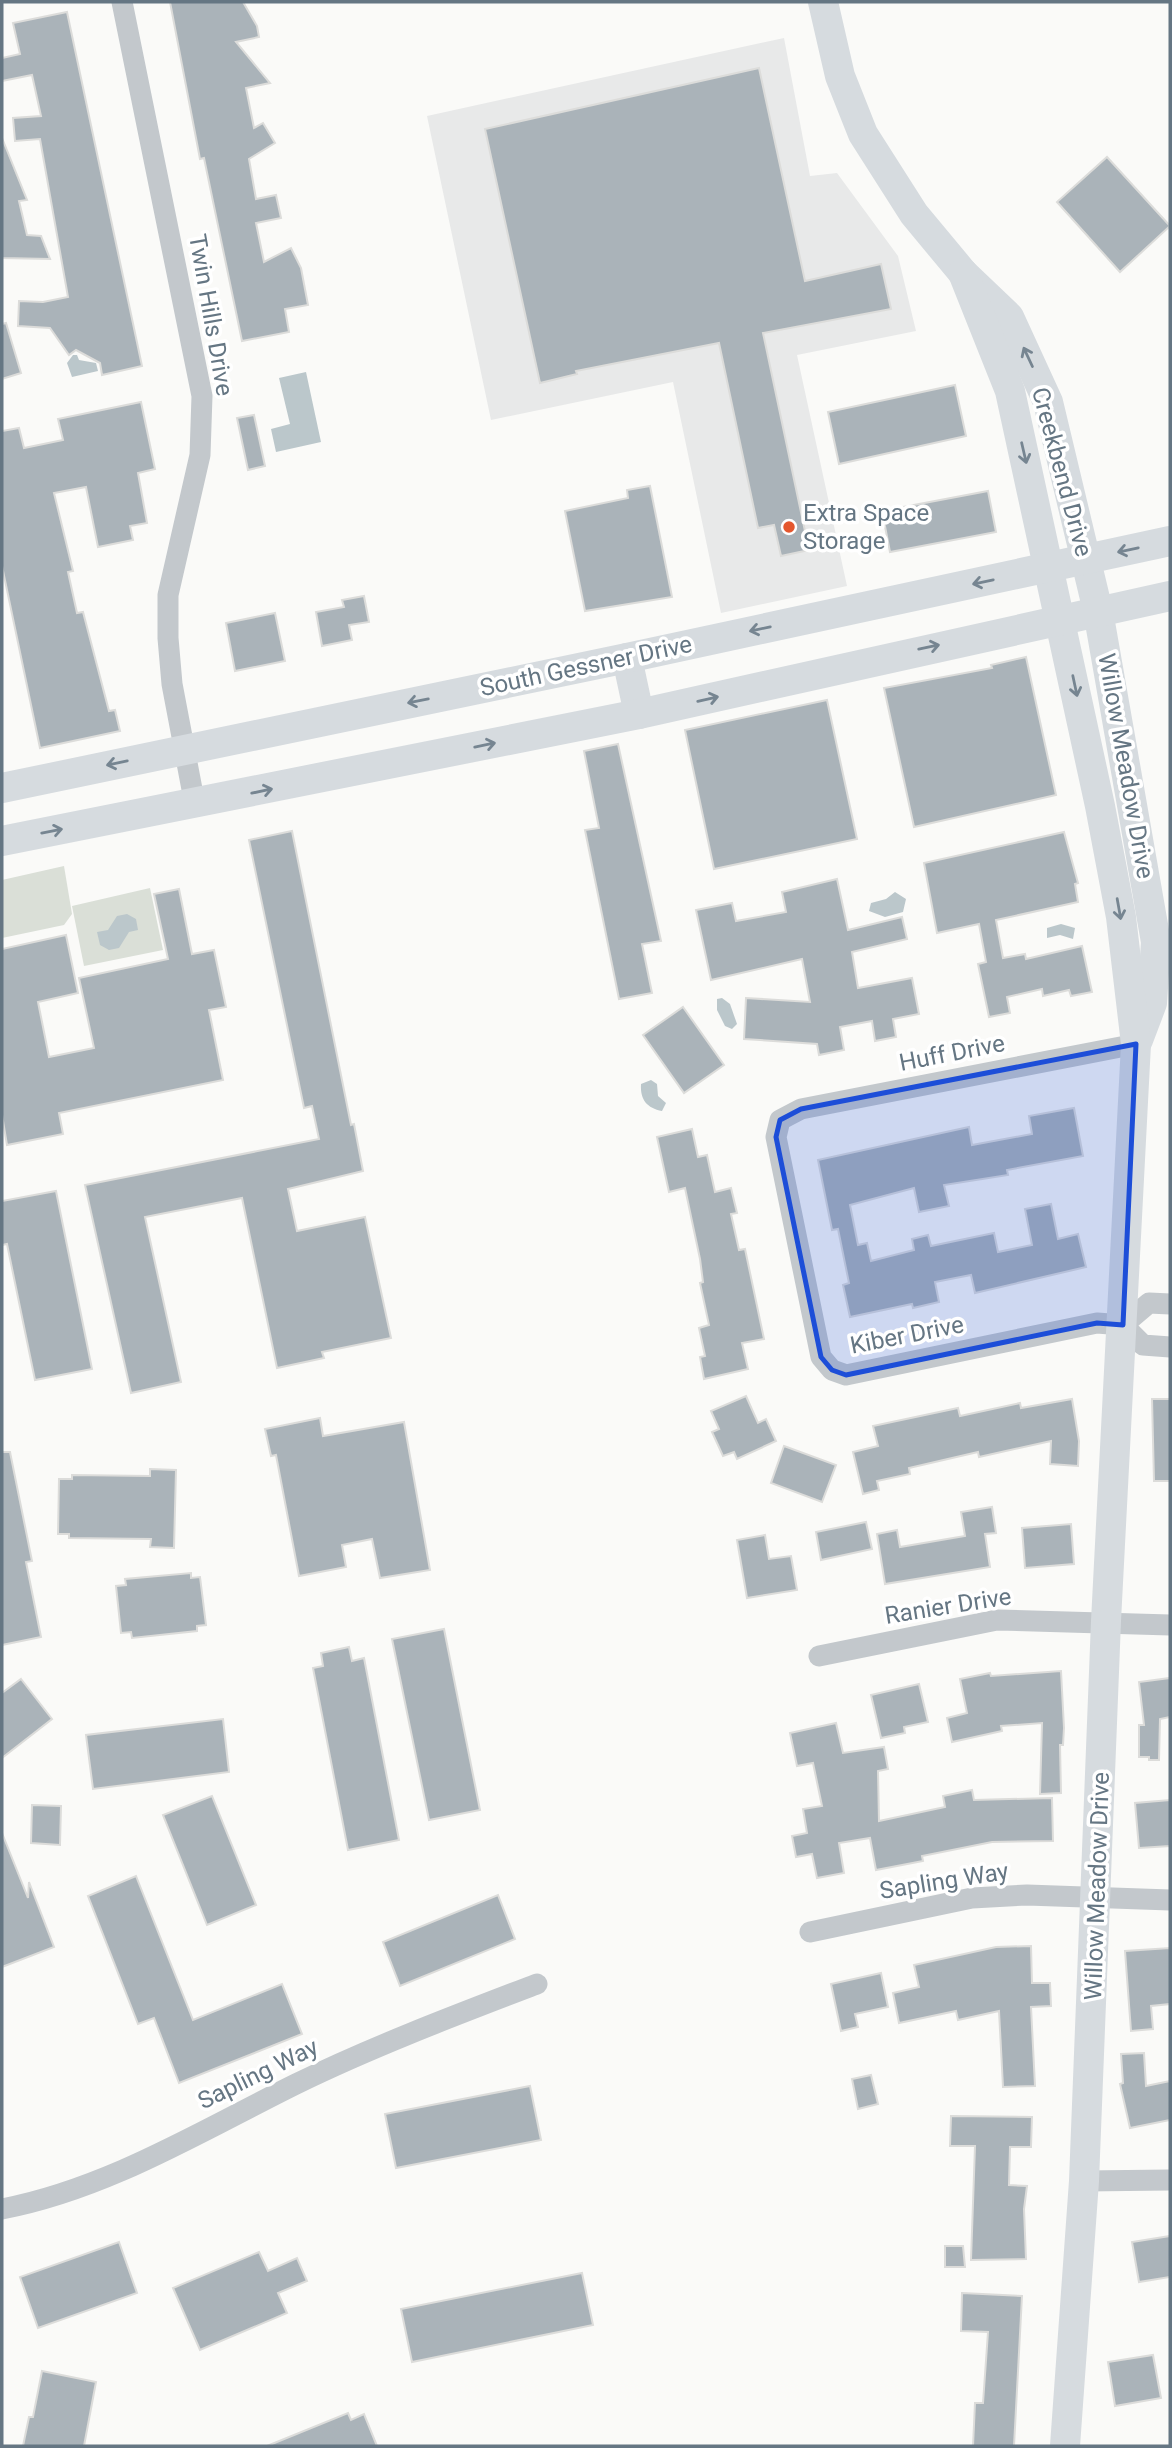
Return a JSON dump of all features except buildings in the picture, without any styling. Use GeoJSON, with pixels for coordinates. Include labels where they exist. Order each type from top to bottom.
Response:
{"type":"FeatureCollection","features":[{"type":"Feature","properties":{"kind":"street","name":"Twin Hills Drive"},"geometry":{"type":"LineString","coordinates":[[122,2],[202,396],[200,455],[169,595],[170,670],[195,805]]}},
{"type":"Feature","properties":{"kind":"street","name":"Creekbend Drive"},"geometry":{"type":"LineString","coordinates":[[823,2],[840,76],[863,134],[914,214],[963,273],[1009,317],[1048,402],[1098,611]]}},
{"type":"Feature","properties":{"kind":"street","name":"Creekbend Drive"},"geometry":{"type":"LineString","coordinates":[[963,273],[1010,391],[1061,619]]}},
{"type":"Feature","properties":{"kind":"street","name":"South Gessner Drive"},"geometry":{"type":"LineString","coordinates":[[2,788],[627,658],[1170,541]]}},
{"type":"Feature","properties":{"kind":"street"},"geometry":{"type":"LineString","coordinates":[[2,841],[195,805],[639,714],[1170,596]]}},
{"type":"Feature","properties":{"kind":"street","name":"Willow Meadow Drive"},"geometry":{"type":"LineString","coordinates":[[1098,611],[1156,942],[1152,1003],[1136,1044]]}},
{"type":"Feature","properties":{"kind":"street","name":"Willow Meadow Drive"},"geometry":{"type":"LineString","coordinates":[[1061,619],[1121,917],[1136,1044],[1106,1621],[1084,2181],[1065,2446]]}},
{"type":"Feature","properties":{"kind":"street"},"geometry":{"type":"LineString","coordinates":[[627,658],[639,714]]}},
{"type":"Feature","properties":{"kind":"street","name":"Huff Drive"},"geometry":{"type":"LineString","coordinates":[[780,1120],[801,1108],[1136,1044]]}},
{"type":"Feature","properties":{"kind":"street","name":"Kiber Drive"},"geometry":{"type":"LineString","coordinates":[[780,1120],[776,1137],[821,1357],[832,1370],[846,1376],[1097,1323],[1123,1325]]}},
{"type":"Feature","properties":{"kind":"street"},"geometry":{"type":"LineString","coordinates":[[1170,1304],[1149,1303],[1123,1325],[1143,1345],[1170,1347]]}},
{"type":"Feature","properties":{"kind":"street","name":"Ranier Drive"},"geometry":{"type":"LineString","coordinates":[[819,1656],[997,1620],[1106,1621],[1170,1625]]}},
{"type":"Feature","properties":{"kind":"street","name":"Sapling Way"},"geometry":{"type":"LineString","coordinates":[[810,1932],[972,1898],[1027,1895],[1170,1900]]}},
{"type":"Feature","properties":{"kind":"street","name":"Sapling Way"},"geometry":{"type":"LineString","coordinates":[[2,2209],[109,2175],[379,2045],[537,1984]]}},
{"type":"Feature","properties":{"kind":"street"},"geometry":{"type":"LineString","coordinates":[[1084,2181],[1170,2180]]}},
{"type":"Feature","properties":{"kind":"highlighted area"},"geometry":{"type":"Polygon","coordinates":[[[1136,1044],[1123,1325],[1097,1323],[846,1375],[832,1370],[821,1357],[776,1137],[780,1120],[801,1109],[1136,1044]]]}},
{"type":"Feature","properties":{"kind":"shaded area"},"geometry":{"type":"Polygon","coordinates":[[[784,38],[810,176],[837,173],[898,256],[916,331],[797,355],[847,586],[721,613],[673,382],[491,420],[427,116],[784,38]]]}},
{"type":"Feature","properties":{"kind":"shaded area"},"geometry":{"type":"Polygon","coordinates":[[[73,355],[77,355],[79,360],[96,363],[98,371],[72,377],[67,363],[73,355]]]}},
{"type":"Feature","properties":{"kind":"shaded area"},"geometry":{"type":"Polygon","coordinates":[[[306,372],[321,442],[276,452],[271,429],[290,424],[279,378],[306,372]]]}},
{"type":"Feature","properties":{"kind":"shaded area"},"geometry":{"type":"Polygon","coordinates":[[[64,866],[72,914],[64,925],[2,938],[2,880],[64,866]]]}},
{"type":"Feature","properties":{"kind":"shaded area"},"geometry":{"type":"Polygon","coordinates":[[[150,888],[163,950],[84,966],[72,906],[150,888]]]}},
{"type":"Feature","properties":{"kind":"shaded area"},"geometry":{"type":"Polygon","coordinates":[[[895,892],[906,899],[903,912],[885,917],[869,911],[871,903],[886,899],[895,892]]]}},
{"type":"Feature","properties":{"kind":"shaded area"},"geometry":{"type":"Polygon","coordinates":[[[127,914],[136,919],[138,930],[129,932],[119,948],[109,950],[100,945],[97,932],[108,930],[117,916],[127,914]]]}},
{"type":"Feature","properties":{"kind":"shaded area"},"geometry":{"type":"Polygon","coordinates":[[[1061,924],[1075,928],[1073,939],[1060,935],[1047,938],[1047,928],[1061,924]]]}},
{"type":"Feature","properties":{"kind":"shaded area"},"geometry":{"type":"Polygon","coordinates":[[[722,998],[730,1004],[737,1024],[732,1029],[725,1026],[717,1010],[717,999],[722,998]]]}},
{"type":"Feature","properties":{"kind":"shaded area"},"geometry":{"type":"Polygon","coordinates":[[[651,1080],[657,1084],[658,1096],[666,1103],[662,1111],[652,1108],[643,1099],[641,1084],[651,1080]]]}},
{"type":"Feature","properties":{"kind":"place","name":"Extra Space Storage"},"geometry":{"type":"Point","coordinates":[789,527]}}]}
